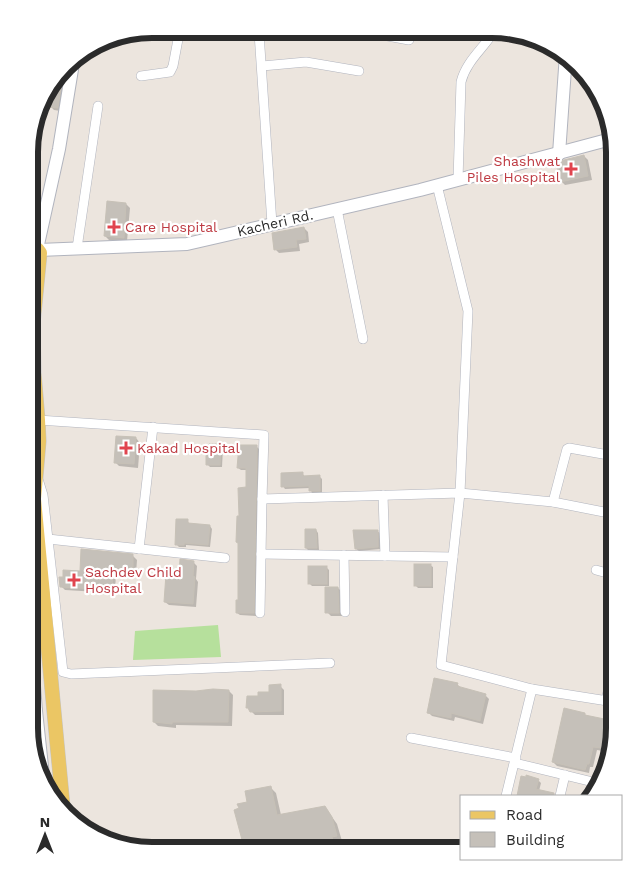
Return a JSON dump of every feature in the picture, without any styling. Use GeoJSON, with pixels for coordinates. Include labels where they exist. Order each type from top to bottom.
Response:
{"type":"FeatureCollection","features":[{"type":"Feature","properties":{"kind":"main road"},"geometry":{"type":"LineString","coordinates":[[559,154],[565,65]]}},
{"type":"Feature","properties":{"kind":"main road"},"geometry":{"type":"LineString","coordinates":[[38,237],[59,149],[72,70]]}},
{"type":"Feature","properties":{"kind":"main road","name":"Kacheri Rd."},"geometry":{"type":"LineString","coordinates":[[38,250],[187,244],[420,190],[605,141]]}},
{"type":"Feature","properties":{"kind":"main road"},"geometry":{"type":"LineString","coordinates":[[38,252],[40,253],[38,273]]}},
{"type":"Feature","properties":{"kind":"main road"},"geometry":{"type":"LineString","coordinates":[[38,547],[61,797]]}},
{"type":"Feature","properties":{"kind":"street"},"geometry":{"type":"LineString","coordinates":[[141,76],[170,72],[173,66],[178,38]]}},
{"type":"Feature","properties":{"kind":"street"},"geometry":{"type":"LineString","coordinates":[[259,38],[272,224]]}},
{"type":"Feature","properties":{"kind":"street"},"geometry":{"type":"LineString","coordinates":[[398,38],[409,40]]}},
{"type":"Feature","properties":{"kind":"street"},"geometry":{"type":"LineString","coordinates":[[458,180],[461,82],[470,62],[489,38]]}},
{"type":"Feature","properties":{"kind":"street"},"geometry":{"type":"LineString","coordinates":[[262,66],[306,62],[359,71]]}},
{"type":"Feature","properties":{"kind":"street"},"geometry":{"type":"LineString","coordinates":[[77,248],[98,106]]}},
{"type":"Feature","properties":{"kind":"street"},"geometry":{"type":"LineString","coordinates":[[436,185],[468,311],[460,494],[441,665],[532,689],[605,701]]}},
{"type":"Feature","properties":{"kind":"street"},"geometry":{"type":"LineString","coordinates":[[337,209],[363,339]]}},
{"type":"Feature","properties":{"kind":"street"},"geometry":{"type":"LineString","coordinates":[[38,427],[153,427],[264,435],[260,613]]}},
{"type":"Feature","properties":{"kind":"street"},"geometry":{"type":"LineString","coordinates":[[139,549],[153,427]]}},
{"type":"Feature","properties":{"kind":"street"},"geometry":{"type":"LineString","coordinates":[[553,502],[567,449],[605,454]]}},
{"type":"Feature","properties":{"kind":"street"},"geometry":{"type":"LineString","coordinates":[[38,486],[42,489],[63,672],[330,663]]}},
{"type":"Feature","properties":{"kind":"street"},"geometry":{"type":"LineString","coordinates":[[262,498],[460,494],[553,502],[605,512]]}},
{"type":"Feature","properties":{"kind":"street"},"geometry":{"type":"LineString","coordinates":[[383,495],[385,556]]}},
{"type":"Feature","properties":{"kind":"street"},"geometry":{"type":"LineString","coordinates":[[48,539],[225,558]]}},
{"type":"Feature","properties":{"kind":"street"},"geometry":{"type":"LineString","coordinates":[[261,554],[453,557]]}},
{"type":"Feature","properties":{"kind":"street"},"geometry":{"type":"LineString","coordinates":[[344,555],[345,612]]}},
{"type":"Feature","properties":{"kind":"street"},"geometry":{"type":"LineString","coordinates":[[596,570],[605,573]]}},
{"type":"Feature","properties":{"kind":"street"},"geometry":{"type":"LineString","coordinates":[[506,795],[532,689]]}},
{"type":"Feature","properties":{"kind":"street"},"geometry":{"type":"LineString","coordinates":[[411,738],[515,760],[589,781]]}},
{"type":"Feature","properties":{"kind":"street"},"geometry":{"type":"LineString","coordinates":[[560,795],[565,775]]}},
{"type":"Feature","properties":{"kind":"green space"},"geometry":{"type":"Polygon","coordinates":[[[218,625],[221,657],[133,660],[135,631],[218,625]]]}},
{"type":"Feature","properties":{"kind":"building"},"geometry":{"type":"Polygon","coordinates":[[[62,81],[58,108],[49,107],[49,102],[62,81]]]}},
{"type":"Feature","properties":{"kind":"building"},"geometry":{"type":"Polygon","coordinates":[[[584,155],[588,176],[560,182],[556,162],[584,155]]]}},
{"type":"Feature","properties":{"kind":"building"},"geometry":{"type":"Polygon","coordinates":[[[107,201],[126,203],[124,238],[104,236],[107,201]]]}},
{"type":"Feature","properties":{"kind":"building"},"geometry":{"type":"Polygon","coordinates":[[[304,227],[306,239],[296,240],[297,247],[274,250],[272,233],[304,227]]]}},
{"type":"Feature","properties":{"kind":"building"},"geometry":{"type":"Polygon","coordinates":[[[116,436],[136,437],[134,464],[114,463],[116,436]]]}},
{"type":"Feature","properties":{"kind":"building"},"geometry":{"type":"Polygon","coordinates":[[[209,444],[221,444],[220,465],[206,465],[206,453],[209,453],[209,444]]]}},
{"type":"Feature","properties":{"kind":"building"},"geometry":{"type":"Polygon","coordinates":[[[239,445],[257,445],[254,613],[236,613],[236,600],[238,600],[238,543],[236,542],[237,516],[239,516],[238,488],[246,487],[246,468],[237,468],[239,445]]]}},
{"type":"Feature","properties":{"kind":"building"},"geometry":{"type":"Polygon","coordinates":[[[303,472],[303,476],[320,475],[320,491],[309,491],[309,486],[281,487],[281,473],[303,472]]]}},
{"type":"Feature","properties":{"kind":"building"},"geometry":{"type":"Polygon","coordinates":[[[176,519],[188,519],[188,523],[210,525],[208,545],[184,543],[184,545],[175,545],[176,519]]]}},
{"type":"Feature","properties":{"kind":"building"},"geometry":{"type":"Polygon","coordinates":[[[305,529],[316,529],[317,548],[305,548],[305,529]]]}},
{"type":"Feature","properties":{"kind":"building"},"geometry":{"type":"Polygon","coordinates":[[[353,530],[378,530],[378,547],[355,549],[353,530]]]}},
{"type":"Feature","properties":{"kind":"building"},"geometry":{"type":"Polygon","coordinates":[[[81,549],[133,554],[133,570],[113,569],[112,590],[60,587],[59,577],[63,577],[63,570],[80,571],[81,549]]]}},
{"type":"Feature","properties":{"kind":"building"},"geometry":{"type":"Polygon","coordinates":[[[180,559],[194,561],[193,604],[164,602],[166,574],[179,575],[180,559]]]}},
{"type":"Feature","properties":{"kind":"building"},"geometry":{"type":"Polygon","coordinates":[[[414,564],[431,564],[431,586],[414,586],[414,564]]]}},
{"type":"Feature","properties":{"kind":"building"},"geometry":{"type":"Polygon","coordinates":[[[308,566],[327,566],[327,584],[308,584],[308,566]]]}},
{"type":"Feature","properties":{"kind":"building"},"geometry":{"type":"Polygon","coordinates":[[[325,587],[338,587],[339,613],[325,613],[325,587]]]}},
{"type":"Feature","properties":{"kind":"building"},"geometry":{"type":"Polygon","coordinates":[[[434,678],[458,683],[457,686],[486,694],[480,721],[451,713],[451,718],[427,713],[434,678]]]}},
{"type":"Feature","properties":{"kind":"building"},"geometry":{"type":"Polygon","coordinates":[[[281,684],[281,711],[250,712],[246,708],[247,696],[258,696],[258,692],[269,692],[269,685],[281,684]]]}},
{"type":"Feature","properties":{"kind":"building"},"geometry":{"type":"Polygon","coordinates":[[[153,690],[196,691],[229,690],[228,722],[172,722],[172,724],[153,722],[153,690]]]}},
{"type":"Feature","properties":{"kind":"building"},"geometry":{"type":"Polygon","coordinates":[[[564,708],[605,719],[603,748],[593,747],[589,764],[587,764],[585,770],[552,762],[564,708]]]}},
{"type":"Feature","properties":{"kind":"building"},"geometry":{"type":"Polygon","coordinates":[[[526,775],[539,779],[536,789],[554,793],[554,795],[517,795],[521,776],[526,777],[526,775]]]}},
{"type":"Feature","properties":{"kind":"building"},"geometry":{"type":"Polygon","coordinates":[[[271,786],[277,815],[325,806],[332,817],[337,836],[332,837],[333,842],[243,842],[234,810],[239,808],[237,804],[247,802],[245,791],[271,786]]]}},
{"type":"Feature","properties":{"kind":"place","name":"Shashwat Piles Hospital"},"geometry":{"type":"Point","coordinates":[571,169]}},
{"type":"Feature","properties":{"kind":"place","name":"Care Hospital"},"geometry":{"type":"Point","coordinates":[114,227]}},
{"type":"Feature","properties":{"kind":"place","name":"Kakad Hospital"},"geometry":{"type":"Point","coordinates":[126,448]}},
{"type":"Feature","properties":{"kind":"place","name":"Sachdev Child Hospital"},"geometry":{"type":"Point","coordinates":[74,580]}}]}
